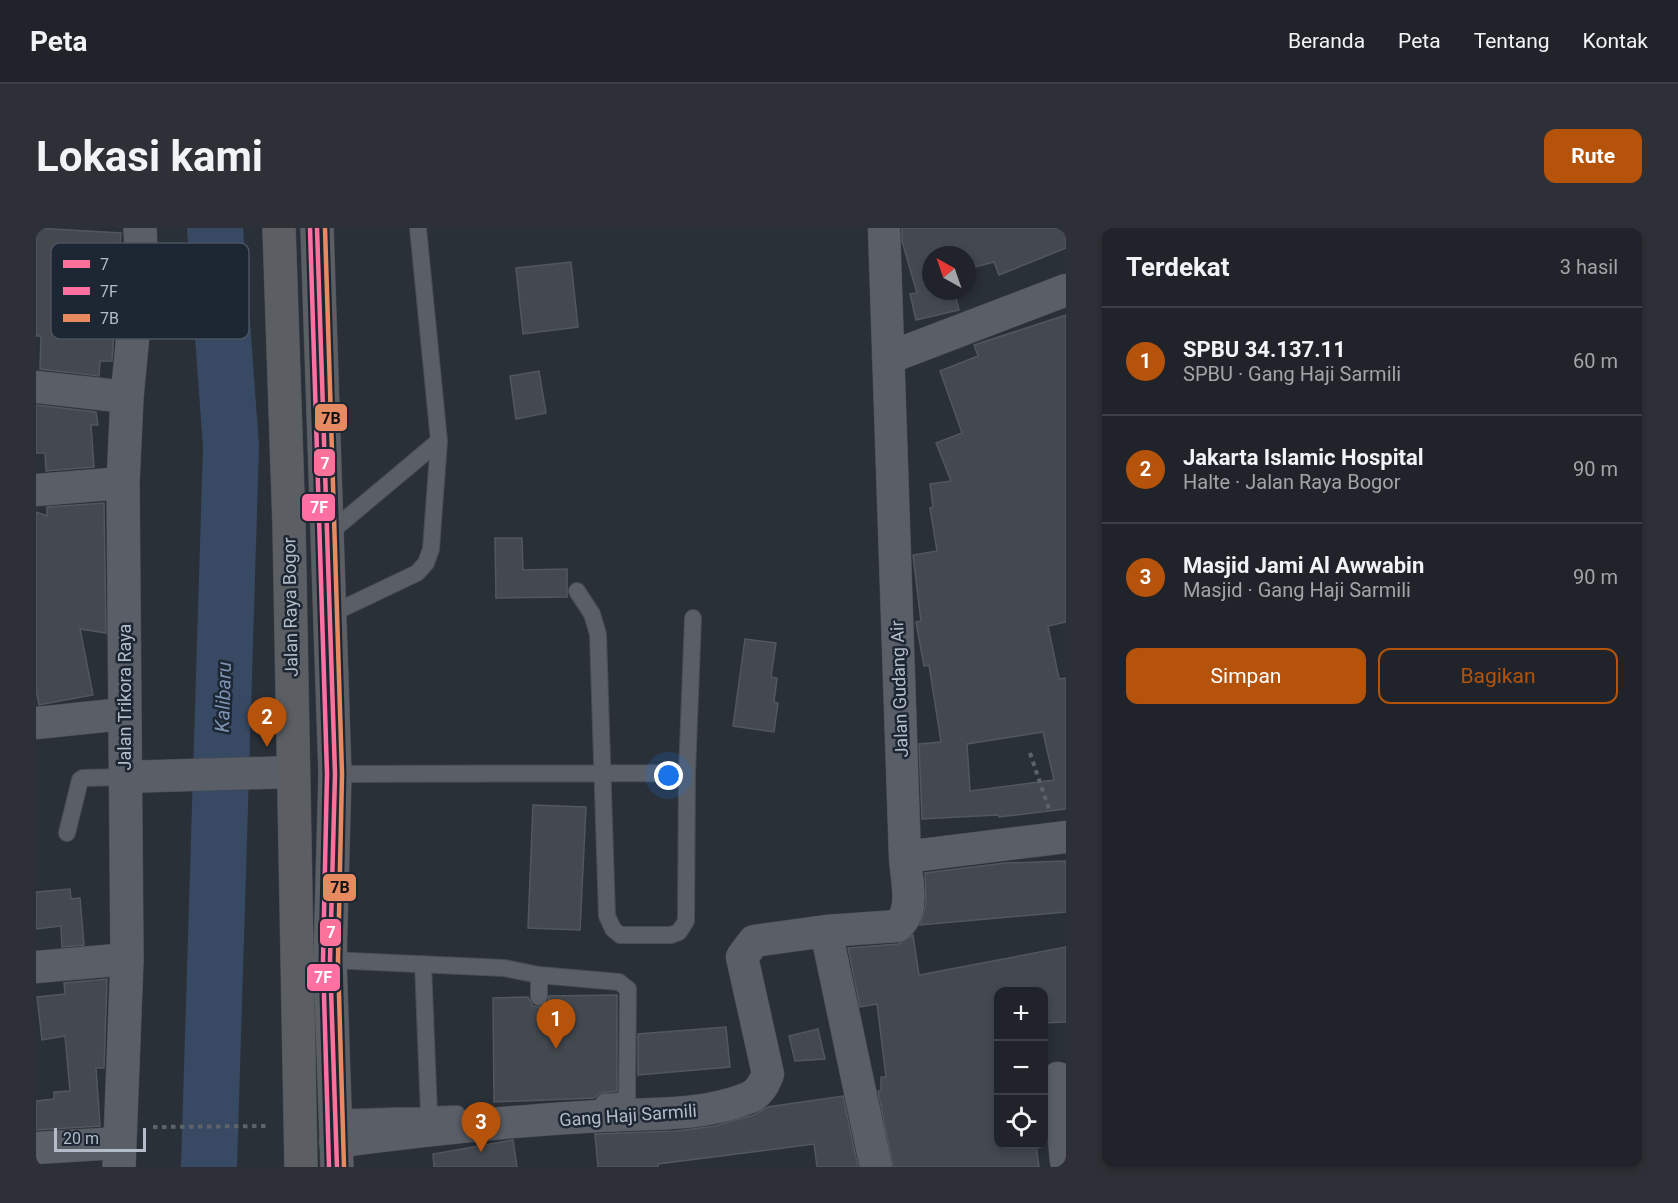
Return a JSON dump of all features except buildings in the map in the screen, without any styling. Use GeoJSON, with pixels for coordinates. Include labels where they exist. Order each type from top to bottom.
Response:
{"type":"FeatureCollection","features":[{"type":"Feature","properties":{"kind":"highway","name":"Jalan Raya Bogor"},"geometry":{"type":"LineString","coordinates":[[279,228],[289,525],[301,1167]]}},
{"type":"Feature","properties":{"kind":"highway"},"geometry":{"type":"LineString","coordinates":[[317,228],[335,774],[330,960],[335,1142]]}},
{"type":"Feature","properties":{"kind":"street","name":"Jalan Trikora Raya"},"geometry":{"type":"LineString","coordinates":[[140,228],[140,243]]}},
{"type":"Feature","properties":{"kind":"street","name":"Jalan Gudang Air"},"geometry":{"type":"LineString","coordinates":[[826,931],[897,926],[905,920],[909,909],[905,857],[884,228]]}},
{"type":"Feature","properties":{"kind":"street"},"geometry":{"type":"LineString","coordinates":[[888,358],[1066,290]]}},
{"type":"Feature","properties":{"kind":"street","name":"Jalan Trikora Raya"},"geometry":{"type":"LineString","coordinates":[[119,1155],[127,959],[123,714],[123,483],[127,397],[133,339]]}},
{"type":"Feature","properties":{"kind":"street"},"geometry":{"type":"LineString","coordinates":[[36,387],[127,397]]}},
{"type":"Feature","properties":{"kind":"street"},"geometry":{"type":"LineString","coordinates":[[36,490],[123,483]]}},
{"type":"Feature","properties":{"kind":"street"},"geometry":{"type":"LineString","coordinates":[[36,723],[123,714]]}},
{"type":"Feature","properties":{"kind":"street"},"geometry":{"type":"LineString","coordinates":[[124,777],[260,775],[293,772]]}},
{"type":"Feature","properties":{"kind":"street"},"geometry":{"type":"LineString","coordinates":[[905,857],[1062,837]]}},
{"type":"Feature","properties":{"kind":"street"},"geometry":{"type":"LineString","coordinates":[[826,931],[876,1167]]}},
{"type":"Feature","properties":{"kind":"street","name":"Gang Haji Sarmili"},"geometry":{"type":"LineString","coordinates":[[335,1142],[407,1132],[700,1111],[750,1097],[759,1091],[768,1074],[742,957],[754,941],[826,931]]}},
{"type":"Feature","properties":{"kind":"street"},"geometry":{"type":"LineString","coordinates":[[36,967],[127,959]]}},
{"type":"Feature","properties":{"kind":"street"},"geometry":{"type":"LineString","coordinates":[[1058,1078],[1066,1161]]}},
{"type":"Feature","properties":{"kind":"street"},"geometry":{"type":"LineString","coordinates":[[36,1148],[119,1155]]}},
{"type":"Feature","properties":{"kind":"lane"},"geometry":{"type":"LineString","coordinates":[[331,614],[417,573],[426,563],[431,549],[439,441],[418,228]]}},
{"type":"Feature","properties":{"kind":"lane"},"geometry":{"type":"LineString","coordinates":[[328,534],[439,441]]}},
{"type":"Feature","properties":{"kind":"lane"},"geometry":{"type":"LineString","coordinates":[[577,591],[592,614],[598,634],[607,916],[613,929],[620,935],[671,935],[679,932],[686,921],[687,772],[693,618]]}},
{"type":"Feature","properties":{"kind":"lane"},"geometry":{"type":"LineString","coordinates":[[335,774],[687,772]]}},
{"type":"Feature","properties":{"kind":"lane"},"geometry":{"type":"LineString","coordinates":[[67,833],[80,780],[124,777]]}},
{"type":"Feature","properties":{"kind":"lane"},"geometry":{"type":"LineString","coordinates":[[330,960],[504,968],[539,975],[619,982],[625,985],[628,993],[627,1097],[623,1101],[538,1105],[498,1114],[429,1114],[335,1142]]}},
{"type":"Feature","properties":{"kind":"lane"},"geometry":{"type":"LineString","coordinates":[[423,964],[429,1114]]}},
{"type":"Feature","properties":{"kind":"lane"},"geometry":{"type":"LineString","coordinates":[[539,975],[539,996]]}},
{"type":"Feature","properties":{"kind":"path"},"geometry":{"type":"LineString","coordinates":[[1030,753],[1062,837]]}},
{"type":"Feature","properties":{"kind":"path"},"geometry":{"type":"LineString","coordinates":[[177,1126],[255,1125]]}},
{"type":"Feature","properties":{"kind":"waterway","name":"Kalibaru"},"geometry":{"type":"LineString","coordinates":[[215,228],[216,243]]}},
{"type":"Feature","properties":{"kind":"waterway","name":"Kalibaru"},"geometry":{"type":"LineString","coordinates":[[209,1167],[231,446],[223,339]]}},
{"type":"Feature","properties":{"kind":"transit line","name":"7F"},"geometry":{"type":"LineString","coordinates":[[310,228],[327,774],[323,960],[329,1167]]}},
{"type":"Feature","properties":{"kind":"transit line","name":"7"},"geometry":{"type":"LineString","coordinates":[[317,228],[335,774],[330,960],[337,1167]]}},
{"type":"Feature","properties":{"kind":"transit line","name":"7B"},"geometry":{"type":"LineString","coordinates":[[325,228],[342,774],[338,960],[344,1167]]}},
{"type":"Feature","properties":{"kind":"place","name":"Jakarta Islamic Hospital"},"geometry":{"type":"Point","coordinates":[267,747]}},
{"type":"Feature","properties":{"kind":"place","name":"SPBU 34.137.11"},"geometry":{"type":"Point","coordinates":[556,1049]}},
{"type":"Feature","properties":{"kind":"place","name":"Masjid Jami Al Awwabin"},"geometry":{"type":"Point","coordinates":[481,1152]}}]}
